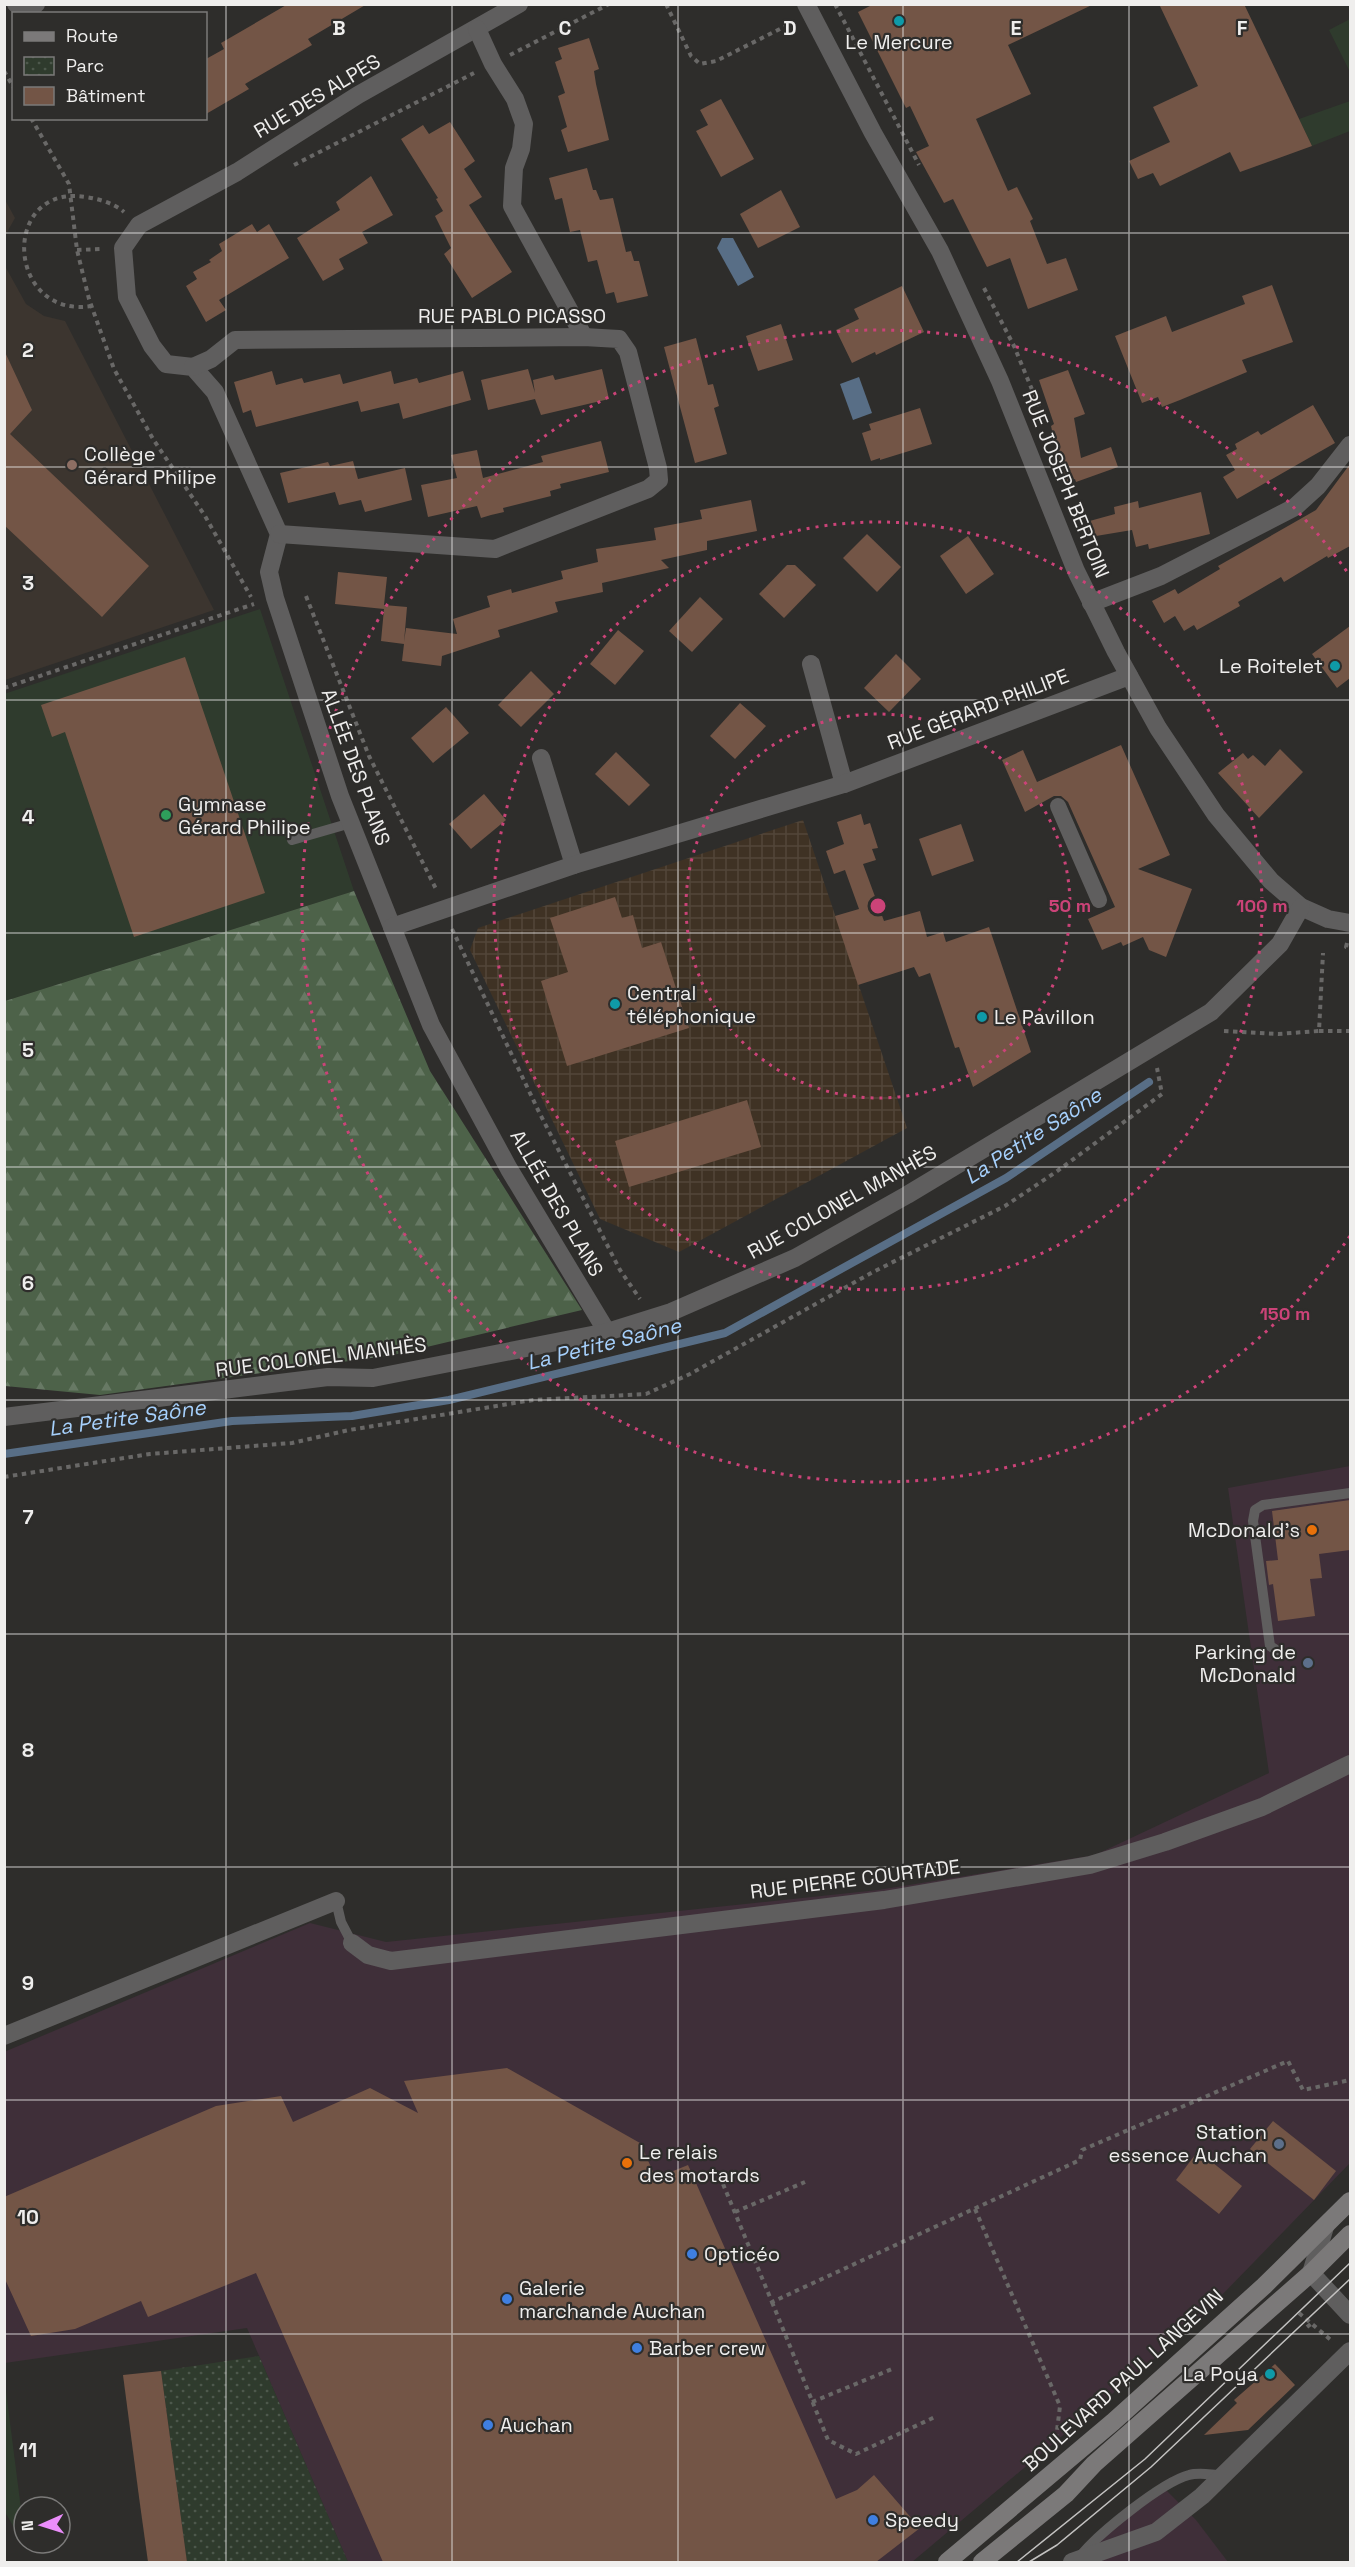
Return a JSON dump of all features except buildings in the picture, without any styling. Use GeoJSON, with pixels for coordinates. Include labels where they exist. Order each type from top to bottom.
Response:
{"type":"FeatureCollection","features":[{"type":"Feature","properties":{"kind":"main road","name":"BOULEVARD PAUL LANGEVIN"},"geometry":{"type":"LineString","coordinates":[[947,2562],[1113,2422],[1264,2286],[1350,2202]]}},
{"type":"Feature","properties":{"kind":"main road"},"geometry":{"type":"LineString","coordinates":[[982,2562],[1066,2494],[1094,2464],[1311,2273],[1350,2234]]}},
{"type":"Feature","properties":{"kind":"street"},"geometry":{"type":"LineString","coordinates":[[16,4],[21,7],[36,4]]}},
{"type":"Feature","properties":{"kind":"street","name":"RUE DES ALPES"},"geometry":{"type":"LineString","coordinates":[[194,367],[166,364],[152,346],[126,297],[123,248],[139,225],[237,172],[358,95],[519,4]]}},
{"type":"Feature","properties":{"kind":"street","name":"RUE JOSEPH BERTOIN"},"geometry":{"type":"LineString","coordinates":[[802,12],[940,251],[1000,381],[1044,498],[1091,603],[1128,676],[1158,728],[1216,815],[1271,881],[1301,907],[1328,919],[1350,924]]}},
{"type":"Feature","properties":{"kind":"street"},"geometry":{"type":"LineString","coordinates":[[477,29],[493,64],[515,99],[524,124],[521,149],[514,168],[512,206],[584,337]]}},
{"type":"Feature","properties":{"kind":"street","name":"RUE PABLO PICASSO"},"geometry":{"type":"LineString","coordinates":[[194,367],[211,359],[235,340],[584,337],[619,339],[628,352],[658,468],[659,480],[648,489],[495,549],[279,534]]}},
{"type":"Feature","properties":{"kind":"street"},"geometry":{"type":"LineString","coordinates":[[194,367],[215,392],[279,534]]}},
{"type":"Feature","properties":{"kind":"street"},"geometry":{"type":"LineString","coordinates":[[1091,603],[1161,576],[1294,507],[1318,486],[1350,445]]}},
{"type":"Feature","properties":{"kind":"street","name":"ALLÉE DES PLANS"},"geometry":{"type":"LineString","coordinates":[[279,534],[269,572],[317,727],[351,824],[431,1025],[509,1169],[608,1332]]}},
{"type":"Feature","properties":{"kind":"street"},"geometry":{"type":"LineString","coordinates":[[811,664],[844,784]]}},
{"type":"Feature","properties":{"kind":"street","name":"RUE GÉRARD PHILIPE"},"geometry":{"type":"LineString","coordinates":[[392,927],[574,865],[844,784],[1128,676]]}},
{"type":"Feature","properties":{"kind":"street"},"geometry":{"type":"LineString","coordinates":[[541,758],[574,865]]}},
{"type":"Feature","properties":{"kind":"street"},"geometry":{"type":"LineString","coordinates":[[1058,806],[1099,900]]}},
{"type":"Feature","properties":{"kind":"street","name":"RUE COLONEL MANHÈS"},"geometry":{"type":"LineString","coordinates":[[4,1417],[328,1377],[373,1378],[608,1332],[671,1312],[795,1258],[907,1195],[1211,1012],[1280,944],[1301,907]]}},
{"type":"Feature","properties":{"kind":"street","name":"RUE PIERRE COURTADE"},"geometry":{"type":"LineString","coordinates":[[352,1943],[368,1955],[391,1961],[884,1900],[1007,1881],[1090,1865],[1165,1842],[1262,1807],[1350,1764]]}},
{"type":"Feature","properties":{"kind":"street"},"geometry":{"type":"LineString","coordinates":[[4,2036],[336,1901]]}},
{"type":"Feature","properties":{"kind":"street","name":"BOULEVARD PAUL LANGEVIN"},"geometry":{"type":"LineString","coordinates":[[1311,2273],[1325,2227]]}},
{"type":"Feature","properties":{"kind":"street"},"geometry":{"type":"LineString","coordinates":[[1311,2273],[1350,2315]]}},
{"type":"Feature","properties":{"kind":"street"},"geometry":{"type":"LineString","coordinates":[[1074,2561],[1156,2532],[1202,2496],[1350,2351]]}},
{"type":"Feature","properties":{"kind":"lane"},"geometry":{"type":"LineString","coordinates":[[288,828],[292,840],[351,824]]}},
{"type":"Feature","properties":{"kind":"lane"},"geometry":{"type":"LineString","coordinates":[[1281,1653],[1270,1646],[1253,1521],[1255,1510],[1263,1504],[1350,1493]]}},
{"type":"Feature","properties":{"kind":"lane"},"geometry":{"type":"LineString","coordinates":[[336,1901],[341,1922],[352,1943]]}},
{"type":"Feature","properties":{"kind":"lane"},"geometry":{"type":"LineString","coordinates":[[1074,2561],[1111,2524],[1160,2491],[1189,2475],[1222,2475]]}},
{"type":"Feature","properties":{"kind":"path"},"geometry":{"type":"LineString","coordinates":[[666,4],[691,56],[700,64],[716,61],[802,12]]}},
{"type":"Feature","properties":{"kind":"path"},"geometry":{"type":"LineString","coordinates":[[4,71],[12,85]]}},
{"type":"Feature","properties":{"kind":"path"},"geometry":{"type":"LineString","coordinates":[[4,688],[255,604],[205,516],[153,439],[114,369],[89,299],[77,250],[69,184],[32,120]]}},
{"type":"Feature","properties":{"kind":"path"},"geometry":{"type":"LineString","coordinates":[[306,596],[369,756],[445,908],[454,932],[539,1112],[634,1293]]}},
{"type":"Feature","properties":{"kind":"path"},"geometry":{"type":"LineString","coordinates":[[1318,1031],[1350,1031]]}},
{"type":"Feature","properties":{"kind":"path"},"geometry":{"type":"LineString","coordinates":[[772,2302],[1080,2160],[1082,2150],[1288,2061],[1303,2090],[1350,2080]]}},
{"type":"Feature","properties":{"kind":"path"},"geometry":{"type":"LineString","coordinates":[[735,2212],[806,2182]]}},
{"type":"Feature","properties":{"kind":"path"},"geometry":{"type":"LineString","coordinates":[[723,2184],[828,2440],[856,2454],[937,2416]]}},
{"type":"Feature","properties":{"kind":"path"},"geometry":{"type":"LineString","coordinates":[[975,2209],[1060,2406],[1056,2439],[1065,2448]]}},
{"type":"Feature","properties":{"kind":"path"},"geometry":{"type":"LineString","coordinates":[[1280,2300],[1312,2323],[1337,2346],[1350,2351]]}},
{"type":"Feature","properties":{"kind":"path"},"geometry":{"type":"LineString","coordinates":[[1307,2327],[1312,2323]]}},
{"type":"Feature","properties":{"kind":"path"},"geometry":{"type":"LineString","coordinates":[[812,2402],[892,2370]]}},
{"type":"Feature","properties":{"kind":"shaded area","name":"Collège Gérard Philipe"},"geometry":{"type":"Polygon","coordinates":[[[4,198],[15,218],[6,234],[5,266],[26,304],[44,316],[65,321],[214,610],[5,680],[4,198]]]}},
{"type":"Feature","properties":{"kind":"shaded area"},"geometry":{"type":"Polygon","coordinates":[[[803,820],[907,1128],[679,1252],[600,1219],[470,950],[478,928],[803,820]]]}},
{"type":"Feature","properties":{"kind":"shaded area"},"geometry":{"type":"Polygon","coordinates":[[[1350,1466],[1350,2163],[1187,2331],[912,2562],[348,2562],[247,2328],[5,2363],[4,2052],[310,1923],[386,1942],[878,1890],[1095,1855],[1269,1773],[1228,1488],[1350,1466]]]}},
{"type":"Feature","properties":{"kind":"shaded area"},"geometry":{"type":"Polygon","coordinates":[[[1160,2484],[1196,2520],[1228,2562],[1064,2562],[1160,2484]]]}},
{"type":"Feature","properties":{"kind":"green space"},"geometry":{"type":"Polygon","coordinates":[[[1350,19],[1350,72],[1329,30],[1350,19]]]}},
{"type":"Feature","properties":{"kind":"green space"},"geometry":{"type":"Polygon","coordinates":[[[1350,101],[1350,131],[1312,146],[1299,119],[1350,101]]]}},
{"type":"Feature","properties":{"kind":"green space"},"geometry":{"type":"Polygon","coordinates":[[[260,609],[354,891],[5,1001],[4,694],[260,609]]]}},
{"type":"Feature","properties":{"kind":"green space"},"geometry":{"type":"Polygon","coordinates":[[[354,891],[430,1071],[582,1310],[393,1355],[100,1395],[5,1386],[5,1001],[354,891]]]}},
{"type":"Feature","properties":{"kind":"green space"},"geometry":{"type":"Polygon","coordinates":[[[259,2356],[348,2562],[187,2562],[161,2371],[259,2356]]]}},
{"type":"Feature","properties":{"kind":"green space"},"geometry":{"type":"Polygon","coordinates":[[[6,2391],[19,2495],[12,2495],[12,2524],[5,2512],[6,2391]]]}},
{"type":"Feature","properties":{"kind":"water"},"geometry":{"type":"Polygon","coordinates":[[[722,238],[733,238],[754,277],[738,286],[717,248],[722,238]]]}},
{"type":"Feature","properties":{"kind":"water"},"geometry":{"type":"Polygon","coordinates":[[[859,377],[872,413],[853,420],[840,384],[859,377]]]}},
{"type":"Feature","properties":{"kind":"waterway","name":"La Petite Saône"},"geometry":{"type":"LineString","coordinates":[[4,1454],[232,1421],[352,1416],[449,1400],[725,1333],[1006,1178],[1149,1082]]}},
{"type":"Feature","properties":{"kind":"tram line"},"geometry":{"type":"LineString","coordinates":[[1017,2562],[1145,2459],[1350,2263]]}},
{"type":"Feature","properties":{"kind":"tram line"},"geometry":{"type":"LineString","coordinates":[[1029,2562],[1057,2545],[1151,2467],[1350,2279]]}},
{"type":"Feature","properties":{"kind":"place","name":"Le Mercure"},"geometry":{"type":"Point","coordinates":[899,21]}},
{"type":"Feature","properties":{"kind":"place","name":"Collège Gérard Philipe"},"geometry":{"type":"Point","coordinates":[72,465]}},
{"type":"Feature","properties":{"kind":"place","name":"Le Roitelet"},"geometry":{"type":"Point","coordinates":[1335,666]}},
{"type":"Feature","properties":{"kind":"place","name":"Gymnase Gérard Philipe"},"geometry":{"type":"Point","coordinates":[166,815]}},
{"type":"Feature","properties":{"kind":"place","name":"Central téléphonique"},"geometry":{"type":"Point","coordinates":[615,1004]}},
{"type":"Feature","properties":{"kind":"place","name":"Le Pavillon"},"geometry":{"type":"Point","coordinates":[982,1017]}},
{"type":"Feature","properties":{"kind":"place","name":"McDonald's"},"geometry":{"type":"Point","coordinates":[1312,1530]}},
{"type":"Feature","properties":{"kind":"place","name":"Parking de McDonald"},"geometry":{"type":"Point","coordinates":[1308,1663]}},
{"type":"Feature","properties":{"kind":"place","name":"Station essence Auchan"},"geometry":{"type":"Point","coordinates":[1279,2144]}},
{"type":"Feature","properties":{"kind":"place","name":"Le relais des motards"},"geometry":{"type":"Point","coordinates":[627,2163]}},
{"type":"Feature","properties":{"kind":"place","name":"Opticéo"},"geometry":{"type":"Point","coordinates":[692,2254]}},
{"type":"Feature","properties":{"kind":"place","name":"Galerie marchande Auchan"},"geometry":{"type":"Point","coordinates":[507,2299]}},
{"type":"Feature","properties":{"kind":"place","name":"Barber crew"},"geometry":{"type":"Point","coordinates":[637,2348]}},
{"type":"Feature","properties":{"kind":"place","name":"La Poya"},"geometry":{"type":"Point","coordinates":[1270,2374]}},
{"type":"Feature","properties":{"kind":"place","name":"Auchan"},"geometry":{"type":"Point","coordinates":[488,2425]}},
{"type":"Feature","properties":{"kind":"place","name":"Speedy"},"geometry":{"type":"Point","coordinates":[873,2520]}}]}
